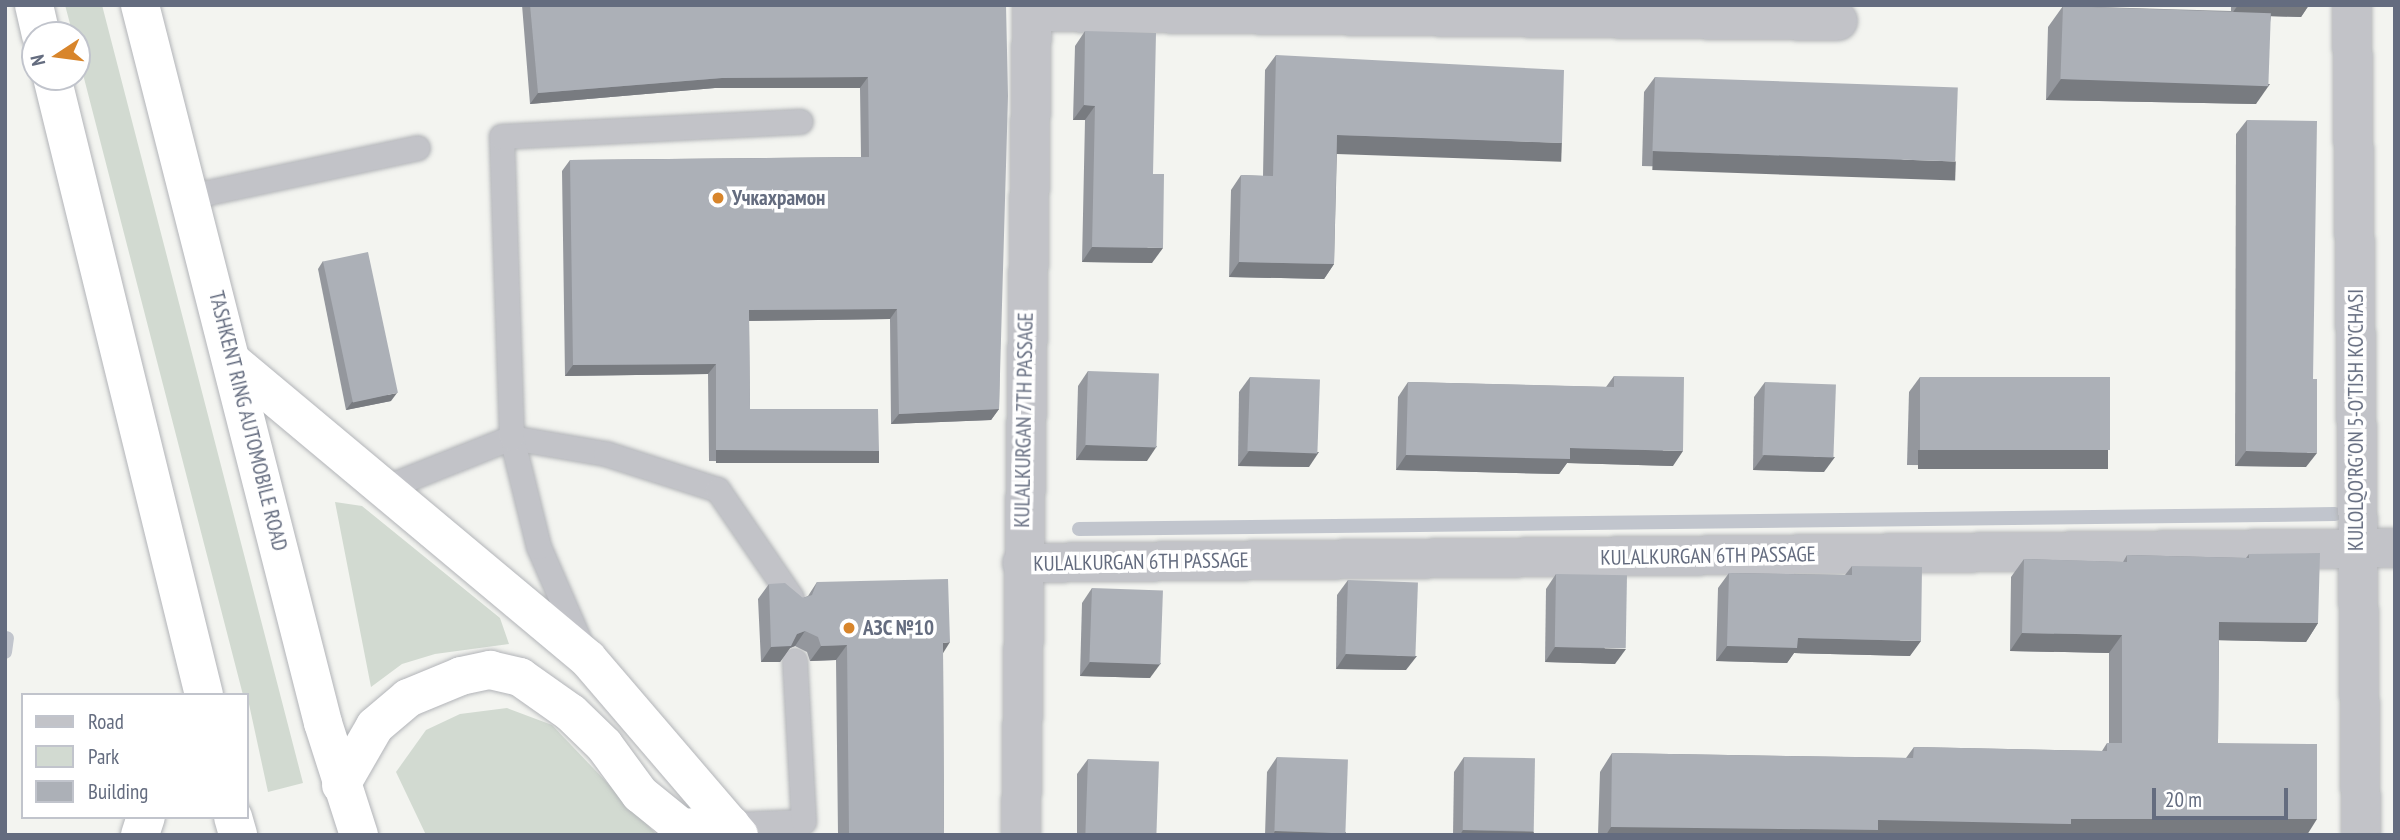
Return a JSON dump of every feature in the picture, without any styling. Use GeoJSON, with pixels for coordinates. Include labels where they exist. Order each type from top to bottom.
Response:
{"type":"FeatureCollection","features":[{"type":"Feature","properties":{"kind":"highway","name":"TASHKENT RING AUTOMOBILE ROAD"},"geometry":{"type":"LineString","coordinates":[[140,5],[341,785],[359,835]]}},
{"type":"Feature","properties":{"kind":"highway"},"geometry":{"type":"LineString","coordinates":[[55,91],[195,683]]}},
{"type":"Feature","properties":{"kind":"highway"},"geometry":{"type":"LineString","coordinates":[[234,363],[381,490],[588,659],[735,830]]}},
{"type":"Feature","properties":{"kind":"highway"},"geometry":{"type":"LineString","coordinates":[[341,785],[375,726],[408,698],[461,676],[490,670],[520,677],[571,713],[604,745],[640,794],[682,828],[735,830]]}},
{"type":"Feature","properties":{"kind":"street","name":"KULOLQO'RG'ON 5-O'TISH KO'CHASI"},"geometry":{"type":"LineString","coordinates":[[2352,5],[2361,835]]}},
{"type":"Feature","properties":{"kind":"street"},"geometry":{"type":"LineString","coordinates":[[1032,8],[1838,21]]}},
{"type":"Feature","properties":{"kind":"street","name":"KULALKURGAN 7TH PASSAGE"},"geometry":{"type":"LineString","coordinates":[[1021,835],[1022,564],[1032,8]]}},
{"type":"Feature","properties":{"kind":"street","name":"KULALKURGAN 6TH PASSAGE"},"geometry":{"type":"LineString","coordinates":[[1022,564],[2395,548]]}},
{"type":"Feature","properties":{"kind":"lane"},"geometry":{"type":"LineString","coordinates":[[588,659],[539,547],[512,438],[502,137],[801,122]]}},
{"type":"Feature","properties":{"kind":"lane"},"geometry":{"type":"LineString","coordinates":[[190,197],[418,148]]}},
{"type":"Feature","properties":{"kind":"lane"},"geometry":{"type":"LineString","coordinates":[[381,490],[512,438],[606,454],[718,490],[792,598]]}},
{"type":"Feature","properties":{"kind":"lane"},"geometry":{"type":"LineString","coordinates":[[735,830],[804,822],[795,661]]}},
{"type":"Feature","properties":{"kind":"green space"},"geometry":{"type":"Polygon","coordinates":[[[65,5],[102,5],[303,783],[268,792],[248,693],[242,693],[87,91],[91,91],[91,21],[69,21],[65,5]]]}},
{"type":"Feature","properties":{"kind":"green space"},"geometry":{"type":"Polygon","coordinates":[[[335,502],[362,506],[500,618],[509,644],[435,654],[402,664],[371,687],[335,502]]]}},
{"type":"Feature","properties":{"kind":"green space"},"geometry":{"type":"Polygon","coordinates":[[[507,708],[552,725],[657,835],[426,835],[396,772],[426,730],[460,714],[507,708]]]}},
{"type":"Feature","properties":{"kind":"building"},"geometry":{"type":"Polygon","coordinates":[[[530,5],[1006,5],[1008,96],[999,409],[899,414],[897,309],[749,310],[750,409],[878,409],[879,451],[716,450],[716,364],[573,365],[570,160],[869,157],[868,77],[722,78],[538,93],[530,5]]]}},
{"type":"Feature","properties":{"kind":"building"},"geometry":{"type":"Polygon","coordinates":[[[2063,6],[2271,13],[2268,86],[2060,79],[2063,6]]]}},
{"type":"Feature","properties":{"kind":"building"},"geometry":{"type":"Polygon","coordinates":[[[1085,31],[1156,33],[1153,174],[1164,174],[1163,248],[1092,247],[1095,106],[1084,105],[1085,31]]]}},
{"type":"Feature","properties":{"kind":"building"},"geometry":{"type":"Polygon","coordinates":[[[1276,55],[1564,70],[1562,143],[1337,135],[1334,264],[1239,262],[1241,175],[1273,176],[1276,55]]]}},
{"type":"Feature","properties":{"kind":"building"},"geometry":{"type":"Polygon","coordinates":[[[1655,77],[1958,88],[1955,162],[1652,151],[1655,77]]]}},
{"type":"Feature","properties":{"kind":"building"},"geometry":{"type":"Polygon","coordinates":[[[2247,120],[2317,121],[2313,379],[2317,379],[2317,453],[2246,451],[2247,120]]]}},
{"type":"Feature","properties":{"kind":"building"},"geometry":{"type":"Polygon","coordinates":[[[368,252],[398,393],[353,402],[323,262],[368,252]]]}},
{"type":"Feature","properties":{"kind":"building"},"geometry":{"type":"Polygon","coordinates":[[[1088,371],[1159,373],[1156,447],[1085,445],[1088,371]]]}},
{"type":"Feature","properties":{"kind":"building"},"geometry":{"type":"Polygon","coordinates":[[[1614,376],[1684,377],[1683,451],[1570,448],[1570,459],[1406,455],[1408,382],[1614,387],[1614,376]]]}},
{"type":"Feature","properties":{"kind":"building"},"geometry":{"type":"Polygon","coordinates":[[[1250,377],[1320,379],[1317,453],[1247,451],[1250,377]]]}},
{"type":"Feature","properties":{"kind":"building"},"geometry":{"type":"Polygon","coordinates":[[[1920,377],[2110,377],[2110,450],[1920,450],[1920,377]]]}},
{"type":"Feature","properties":{"kind":"building"},"geometry":{"type":"Polygon","coordinates":[[[1765,382],[1836,384],[1833,457],[1762,455],[1765,382]]]}},
{"type":"Feature","properties":{"kind":"building"},"geometry":{"type":"Polygon","coordinates":[[[2320,553],[2318,623],[2219,622],[2218,743],[2317,744],[2317,819],[2071,819],[2071,824],[1878,820],[1878,830],[1611,827],[1612,753],[1913,758],[1914,747],[2107,751],[2107,743],[2122,743],[2122,635],[2022,633],[2024,559],[2127,562],[2127,555],[2249,558],[2249,554],[2320,553]]]}},
{"type":"Feature","properties":{"kind":"building"},"geometry":{"type":"Polygon","coordinates":[[[1852,566],[1922,567],[1921,641],[1798,638],[1797,648],[1727,646],[1729,573],[1852,575],[1852,566]]]}},
{"type":"Feature","properties":{"kind":"building"},"geometry":{"type":"Polygon","coordinates":[[[1556,574],[1627,575],[1626,648],[1555,647],[1556,574]]]}},
{"type":"Feature","properties":{"kind":"building"},"geometry":{"type":"Polygon","coordinates":[[[948,579],[950,642],[943,643],[944,833],[849,834],[847,645],[821,646],[818,637],[805,631],[797,634],[791,646],[771,647],[769,584],[785,583],[803,598],[812,595],[817,582],[948,579]]]}},
{"type":"Feature","properties":{"kind":"building"},"geometry":{"type":"Polygon","coordinates":[[[1348,580],[1418,582],[1415,656],[1345,654],[1348,580]]]}},
{"type":"Feature","properties":{"kind":"building"},"geometry":{"type":"Polygon","coordinates":[[[1092,588],[1163,590],[1160,664],[1089,662],[1092,588]]]}},
{"type":"Feature","properties":{"kind":"building"},"geometry":{"type":"Polygon","coordinates":[[[1277,757],[1348,759],[1345,833],[1274,831],[1277,757]]]}},
{"type":"Feature","properties":{"kind":"building"},"geometry":{"type":"Polygon","coordinates":[[[1464,757],[1535,758],[1534,831],[1463,830],[1464,757]]]}},
{"type":"Feature","properties":{"kind":"building"},"geometry":{"type":"Polygon","coordinates":[[[1088,759],[1159,761],[1156,835],[1085,833],[1088,759]]]}},
{"type":"Feature","properties":{"kind":"waterway"},"geometry":{"type":"LineString","coordinates":[[1079,529],[2335,514]]}},
{"type":"Feature","properties":{"kind":"waterway"},"geometry":{"type":"LineString","coordinates":[[5,652],[7,638]]}},
{"type":"Feature","properties":{"kind":"place","name":"Учкахрамон"},"geometry":{"type":"Point","coordinates":[718,198]}},
{"type":"Feature","properties":{"kind":"place","name":"АЗС №10"},"geometry":{"type":"Point","coordinates":[849,628]}}]}
